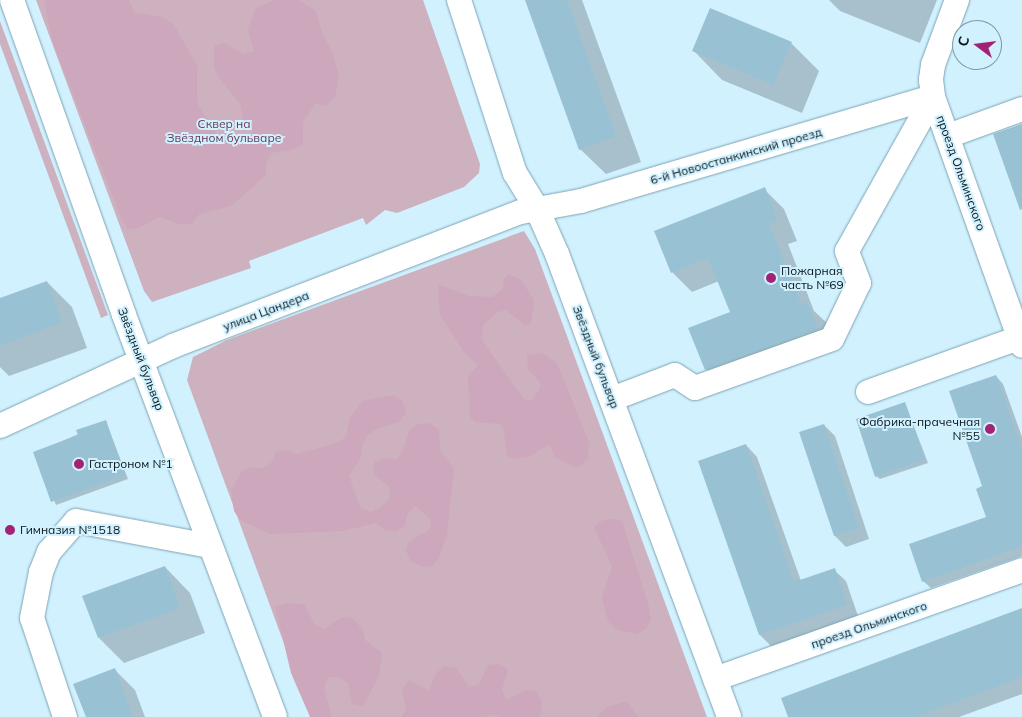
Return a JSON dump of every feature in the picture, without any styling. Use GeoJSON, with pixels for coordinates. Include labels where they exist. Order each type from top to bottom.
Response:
{"type":"FeatureCollection","features":[{"type":"Feature","properties":{"kind":"street","name":"Звёздный бульвар"},"geometry":{"type":"LineString","coordinates":[[12,0],[140,360],[275,717]]}},
{"type":"Feature","properties":{"kind":"street","name":"Звёздный бульвар"},"geometry":{"type":"LineString","coordinates":[[459,0],[514,173],[537,209],[612,399],[729,717]]}},
{"type":"Feature","properties":{"kind":"street","name":"проезд Ольминского"},"geometry":{"type":"LineString","coordinates":[[957,0],[933,65],[931,80],[933,97],[1021,342]]}},
{"type":"Feature","properties":{"kind":"street","name":"6-й Новоостанкинский проезд"},"geometry":{"type":"LineString","coordinates":[[537,209],[581,201],[933,97]]}},
{"type":"Feature","properties":{"kind":"street"},"geometry":{"type":"LineString","coordinates":[[612,399],[675,375],[695,388],[832,339],[859,283],[847,251],[933,97]]}},
{"type":"Feature","properties":{"kind":"street"},"geometry":{"type":"LineString","coordinates":[[948,136],[1022,110]]}},
{"type":"Feature","properties":{"kind":"street","name":"улица Цандера"},"geometry":{"type":"LineString","coordinates":[[0,426],[140,360],[537,209]]}},
{"type":"Feature","properties":{"kind":"street"},"geometry":{"type":"LineString","coordinates":[[868,392],[1021,342]]}},
{"type":"Feature","properties":{"kind":"street"},"geometry":{"type":"LineString","coordinates":[[65,717],[32,618],[41,572],[49,552],[76,521],[210,546]]}},
{"type":"Feature","properties":{"kind":"street","name":"проезд Ольминского"},"geometry":{"type":"LineString","coordinates":[[716,679],[1022,570]]}},
{"type":"Feature","properties":{"kind":"green space","name":"Сквер на Звёздном бульваре"},"geometry":{"type":"Polygon","coordinates":[[[36,0],[423,0],[480,164],[479,173],[464,187],[397,213],[385,210],[366,225],[363,218],[249,261],[251,268],[152,302],[144,291],[36,0]]]}},
{"type":"Feature","properties":{"kind":"green space"},"geometry":{"type":"Polygon","coordinates":[[[0,21],[108,315],[101,318],[0,44],[0,21]]]}},
{"type":"Feature","properties":{"kind":"green space"},"geometry":{"type":"Polygon","coordinates":[[[524,231],[535,249],[707,717],[311,717],[187,380],[193,357],[227,340],[524,231]]]}},
{"type":"Feature","properties":{"kind":"shaded area"},"geometry":{"type":"Polygon","coordinates":[[[44,0],[129,0],[134,12],[165,18],[174,25],[197,65],[197,103],[220,140],[232,143],[252,136],[252,125],[243,120],[240,104],[219,78],[214,68],[214,46],[225,43],[244,55],[254,51],[248,29],[256,8],[275,0],[299,0],[316,11],[322,33],[333,53],[339,76],[335,98],[326,106],[316,103],[303,122],[303,144],[293,150],[271,153],[266,164],[266,175],[231,206],[199,214],[192,224],[180,224],[159,217],[139,228],[128,229],[122,220],[52,40],[44,0]]]}},
{"type":"Feature","properties":{"kind":"shaded area"},"geometry":{"type":"Polygon","coordinates":[[[508,274],[521,280],[534,300],[531,324],[524,325],[506,310],[498,312],[484,324],[481,339],[524,399],[531,401],[540,389],[540,382],[528,370],[527,355],[542,353],[557,363],[589,442],[588,459],[576,468],[555,457],[549,444],[529,457],[513,459],[507,455],[504,431],[500,424],[475,422],[470,417],[468,376],[478,365],[466,355],[440,315],[439,285],[469,296],[492,297],[504,288],[503,280],[508,274]]]}},
{"type":"Feature","properties":{"kind":"shaded area"},"geometry":{"type":"Polygon","coordinates":[[[394,395],[403,402],[406,413],[399,422],[378,428],[368,435],[362,445],[361,457],[349,476],[360,507],[371,512],[381,507],[389,499],[390,488],[373,473],[374,462],[384,458],[396,460],[403,451],[409,431],[418,424],[429,423],[439,429],[440,451],[454,468],[447,535],[439,558],[431,567],[420,566],[410,560],[406,551],[409,541],[429,530],[431,520],[415,506],[407,515],[405,526],[396,532],[385,530],[376,523],[343,531],[270,534],[240,520],[234,511],[231,490],[242,471],[252,467],[263,468],[272,462],[276,452],[286,450],[296,454],[337,443],[346,437],[350,417],[363,401],[394,395]]]}},
{"type":"Feature","properties":{"kind":"shaded area"},"geometry":{"type":"Polygon","coordinates":[[[614,519],[622,521],[649,607],[651,618],[647,628],[637,634],[616,629],[608,621],[602,598],[612,567],[594,527],[603,520],[614,519]]]}},
{"type":"Feature","properties":{"kind":"shaded area"},"geometry":{"type":"Polygon","coordinates":[[[288,603],[305,605],[314,624],[324,629],[342,617],[352,618],[363,630],[365,640],[382,653],[379,676],[363,706],[352,704],[348,683],[338,677],[328,677],[324,688],[332,717],[310,717],[291,673],[275,606],[288,603]]]}},
{"type":"Feature","properties":{"kind":"shaded area"},"geometry":{"type":"Polygon","coordinates":[[[499,664],[508,669],[502,690],[506,700],[526,690],[537,692],[542,702],[540,717],[499,717],[495,714],[483,717],[402,717],[406,710],[402,689],[409,680],[429,691],[436,673],[445,666],[456,668],[469,687],[479,684],[488,665],[499,664]]]}},
{"type":"Feature","properties":{"kind":"shaded area"},"geometry":{"type":"Polygon","coordinates":[[[626,701],[638,717],[597,717],[606,708],[626,701]]]}},
{"type":"Feature","properties":{"kind":"building"},"geometry":{"type":"Polygon","coordinates":[[[525,0],[567,0],[616,136],[579,150],[525,0]]]}},
{"type":"Feature","properties":{"kind":"building"},"geometry":{"type":"Polygon","coordinates":[[[710,8],[792,42],[773,85],[692,51],[710,8]]]}},
{"type":"Feature","properties":{"kind":"building"},"geometry":{"type":"Polygon","coordinates":[[[1022,124],[1022,209],[1020,210],[993,134],[1022,124]]]}},
{"type":"Feature","properties":{"kind":"building"},"geometry":{"type":"Polygon","coordinates":[[[765,187],[778,221],[769,224],[801,304],[807,302],[818,329],[705,370],[688,328],[730,312],[708,258],[671,273],[654,231],[765,187]]]}},
{"type":"Feature","properties":{"kind":"building"},"geometry":{"type":"Polygon","coordinates":[[[47,281],[62,322],[0,346],[0,298],[47,281]]]}},
{"type":"Feature","properties":{"kind":"building"},"geometry":{"type":"Polygon","coordinates":[[[996,375],[1022,449],[1022,546],[922,582],[909,544],[986,517],[976,489],[982,486],[949,391],[996,375]]]}},
{"type":"Feature","properties":{"kind":"building"},"geometry":{"type":"Polygon","coordinates":[[[905,402],[925,459],[875,477],[856,419],[905,402]]]}},
{"type":"Feature","properties":{"kind":"building","name":"Гастроном №1"},"geometry":{"type":"Polygon","coordinates":[[[106,420],[125,475],[51,502],[33,452],[78,435],[76,430],[106,420]]]}},
{"type":"Feature","properties":{"kind":"building"},"geometry":{"type":"Polygon","coordinates":[[[824,424],[859,528],[834,536],[799,432],[824,424]]]}},
{"type":"Feature","properties":{"kind":"building"},"geometry":{"type":"Polygon","coordinates":[[[746,444],[794,582],[835,568],[847,605],[759,635],[698,461],[746,444]]]}},
{"type":"Feature","properties":{"kind":"building"},"geometry":{"type":"Polygon","coordinates":[[[165,566],[180,608],[98,638],[82,596],[165,566]]]}},
{"type":"Feature","properties":{"kind":"building"},"geometry":{"type":"Polygon","coordinates":[[[1022,608],[1022,677],[915,717],[788,717],[781,698],[1022,608]]]}},
{"type":"Feature","properties":{"kind":"building"},"geometry":{"type":"Polygon","coordinates":[[[115,668],[133,717],[86,717],[73,684],[115,668]]]}},
{"type":"Feature","properties":{"kind":"place","name":"Пожарная часть №69"},"geometry":{"type":"Point","coordinates":[771,278]}},
{"type":"Feature","properties":{"kind":"place","name":"Фабрика-прачечная №55"},"geometry":{"type":"Point","coordinates":[990,429]}},
{"type":"Feature","properties":{"kind":"place","name":"Гастроном №1"},"geometry":{"type":"Point","coordinates":[79,464]}},
{"type":"Feature","properties":{"kind":"place","name":"Гимназия №1518"},"geometry":{"type":"Point","coordinates":[10,530]}}]}
